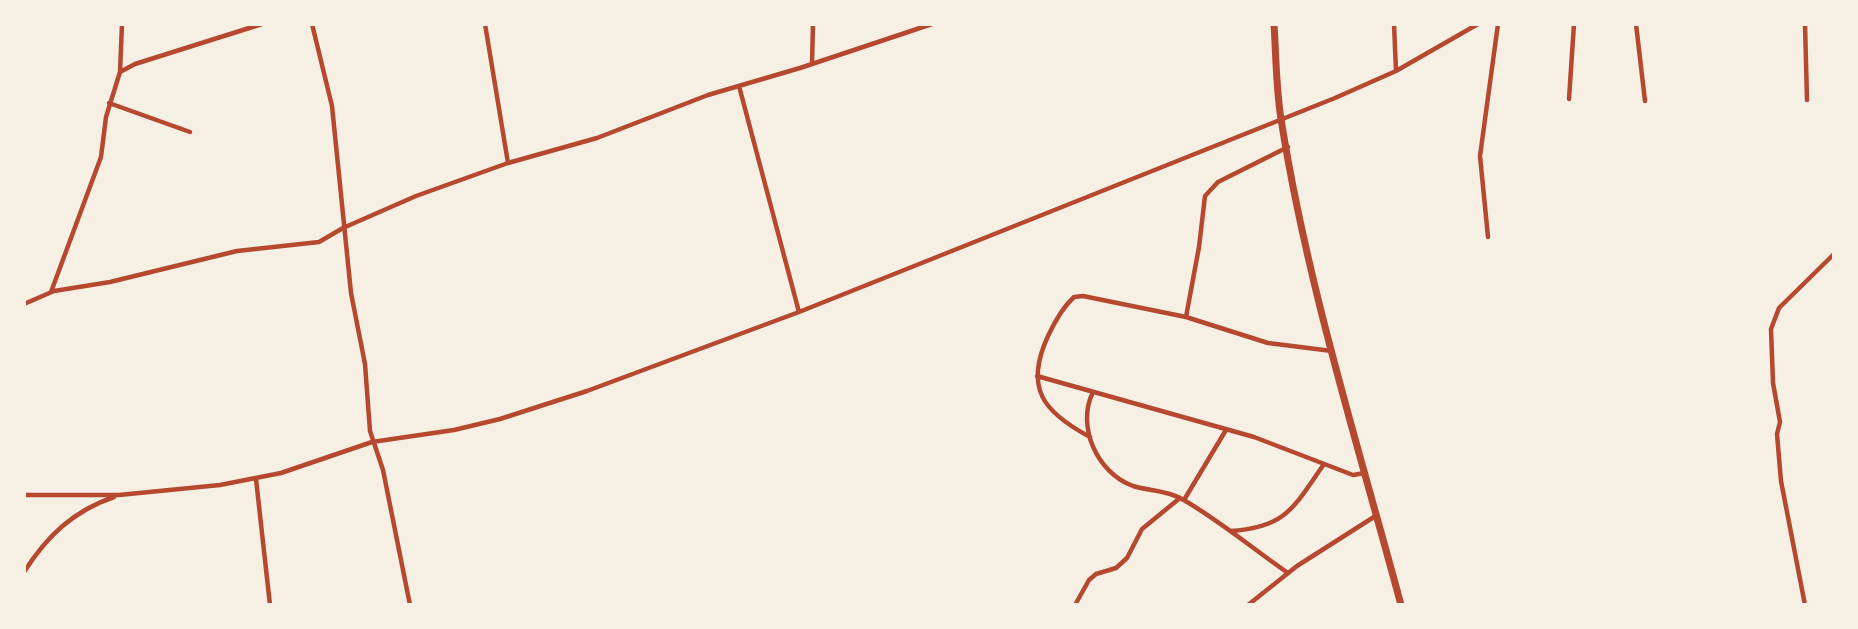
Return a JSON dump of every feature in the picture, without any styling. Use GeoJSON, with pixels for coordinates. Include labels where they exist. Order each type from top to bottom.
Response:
{"type":"FeatureCollection","features":[{"type":"Feature","properties":{"kind":"main road"},"geometry":{"type":"LineString","coordinates":[[1274,24],[1281,119],[1297,203],[1332,351],[1401,605]]}},
{"type":"Feature","properties":{"kind":"street"},"geometry":{"type":"LineString","coordinates":[[51,292],[101,157],[110,103],[120,72],[122,24]]}},
{"type":"Feature","properties":{"kind":"street"},"geometry":{"type":"LineString","coordinates":[[120,72],[135,64],[262,24]]}},
{"type":"Feature","properties":{"kind":"street"},"geometry":{"type":"LineString","coordinates":[[312,24],[329,87],[343,228],[351,293],[365,364],[372,442],[383,470],[410,605]]}},
{"type":"Feature","properties":{"kind":"street"},"geometry":{"type":"LineString","coordinates":[[485,24],[508,163]]}},
{"type":"Feature","properties":{"kind":"street"},"geometry":{"type":"LineString","coordinates":[[812,63],[813,24]]}},
{"type":"Feature","properties":{"kind":"street"},"geometry":{"type":"LineString","coordinates":[[24,304],[51,292],[110,282],[237,251],[319,242],[343,228],[417,196],[508,163],[597,138],[708,94],[740,86],[932,24]]}},
{"type":"Feature","properties":{"kind":"street"},"geometry":{"type":"LineString","coordinates":[[1394,24],[1396,71]]}},
{"type":"Feature","properties":{"kind":"street"},"geometry":{"type":"LineString","coordinates":[[24,495],[119,495],[211,486],[256,478],[341,454],[372,442],[454,430],[500,419],[587,391],[799,312],[1281,119],[1396,71],[1478,24]]}},
{"type":"Feature","properties":{"kind":"street"},"geometry":{"type":"LineString","coordinates":[[1488,237],[1480,156],[1498,24]]}},
{"type":"Feature","properties":{"kind":"street"},"geometry":{"type":"LineString","coordinates":[[1569,99],[1574,24]]}},
{"type":"Feature","properties":{"kind":"street"},"geometry":{"type":"LineString","coordinates":[[1636,24],[1645,101]]}},
{"type":"Feature","properties":{"kind":"street"},"geometry":{"type":"LineString","coordinates":[[1805,24],[1807,100]]}},
{"type":"Feature","properties":{"kind":"street"},"geometry":{"type":"LineString","coordinates":[[740,86],[799,312]]}},
{"type":"Feature","properties":{"kind":"street"},"geometry":{"type":"LineString","coordinates":[[110,103],[190,132]]}},
{"type":"Feature","properties":{"kind":"street"},"geometry":{"type":"LineString","coordinates":[[1186,316],[1199,247],[1205,195],[1218,182],[1288,147]]}},
{"type":"Feature","properties":{"kind":"street"},"geometry":{"type":"LineString","coordinates":[[1805,605],[1781,481],[1777,434],[1780,422],[1773,383],[1771,329],[1779,308],[1834,254]]}},
{"type":"Feature","properties":{"kind":"street"},"geometry":{"type":"LineString","coordinates":[[1090,437],[1053,413],[1043,398],[1036,376],[1041,351],[1050,332],[1060,313],[1074,297],[1083,296],[1186,316],[1268,343],[1332,351]]}},
{"type":"Feature","properties":{"kind":"street"},"geometry":{"type":"LineString","coordinates":[[1036,376],[1254,437],[1353,475],[1365,473]]}},
{"type":"Feature","properties":{"kind":"street"},"geometry":{"type":"LineString","coordinates":[[1093,392],[1086,414],[1090,437],[1106,470],[1132,485],[1182,499],[1288,573]]}},
{"type":"Feature","properties":{"kind":"street"},"geometry":{"type":"LineString","coordinates":[[1075,605],[1089,580],[1096,574],[1116,568],[1127,558],[1142,529],[1182,499],[1226,430]]}},
{"type":"Feature","properties":{"kind":"street"},"geometry":{"type":"LineString","coordinates":[[1228,531],[1253,530],[1281,519],[1296,503],[1324,464]]}},
{"type":"Feature","properties":{"kind":"street"},"geometry":{"type":"LineString","coordinates":[[256,478],[270,605]]}},
{"type":"Feature","properties":{"kind":"street"},"geometry":{"type":"LineString","coordinates":[[24,572],[44,544],[66,522],[88,508],[119,495]]}},
{"type":"Feature","properties":{"kind":"street"},"geometry":{"type":"LineString","coordinates":[[1248,605],[1288,573],[1377,514]]}}]}
